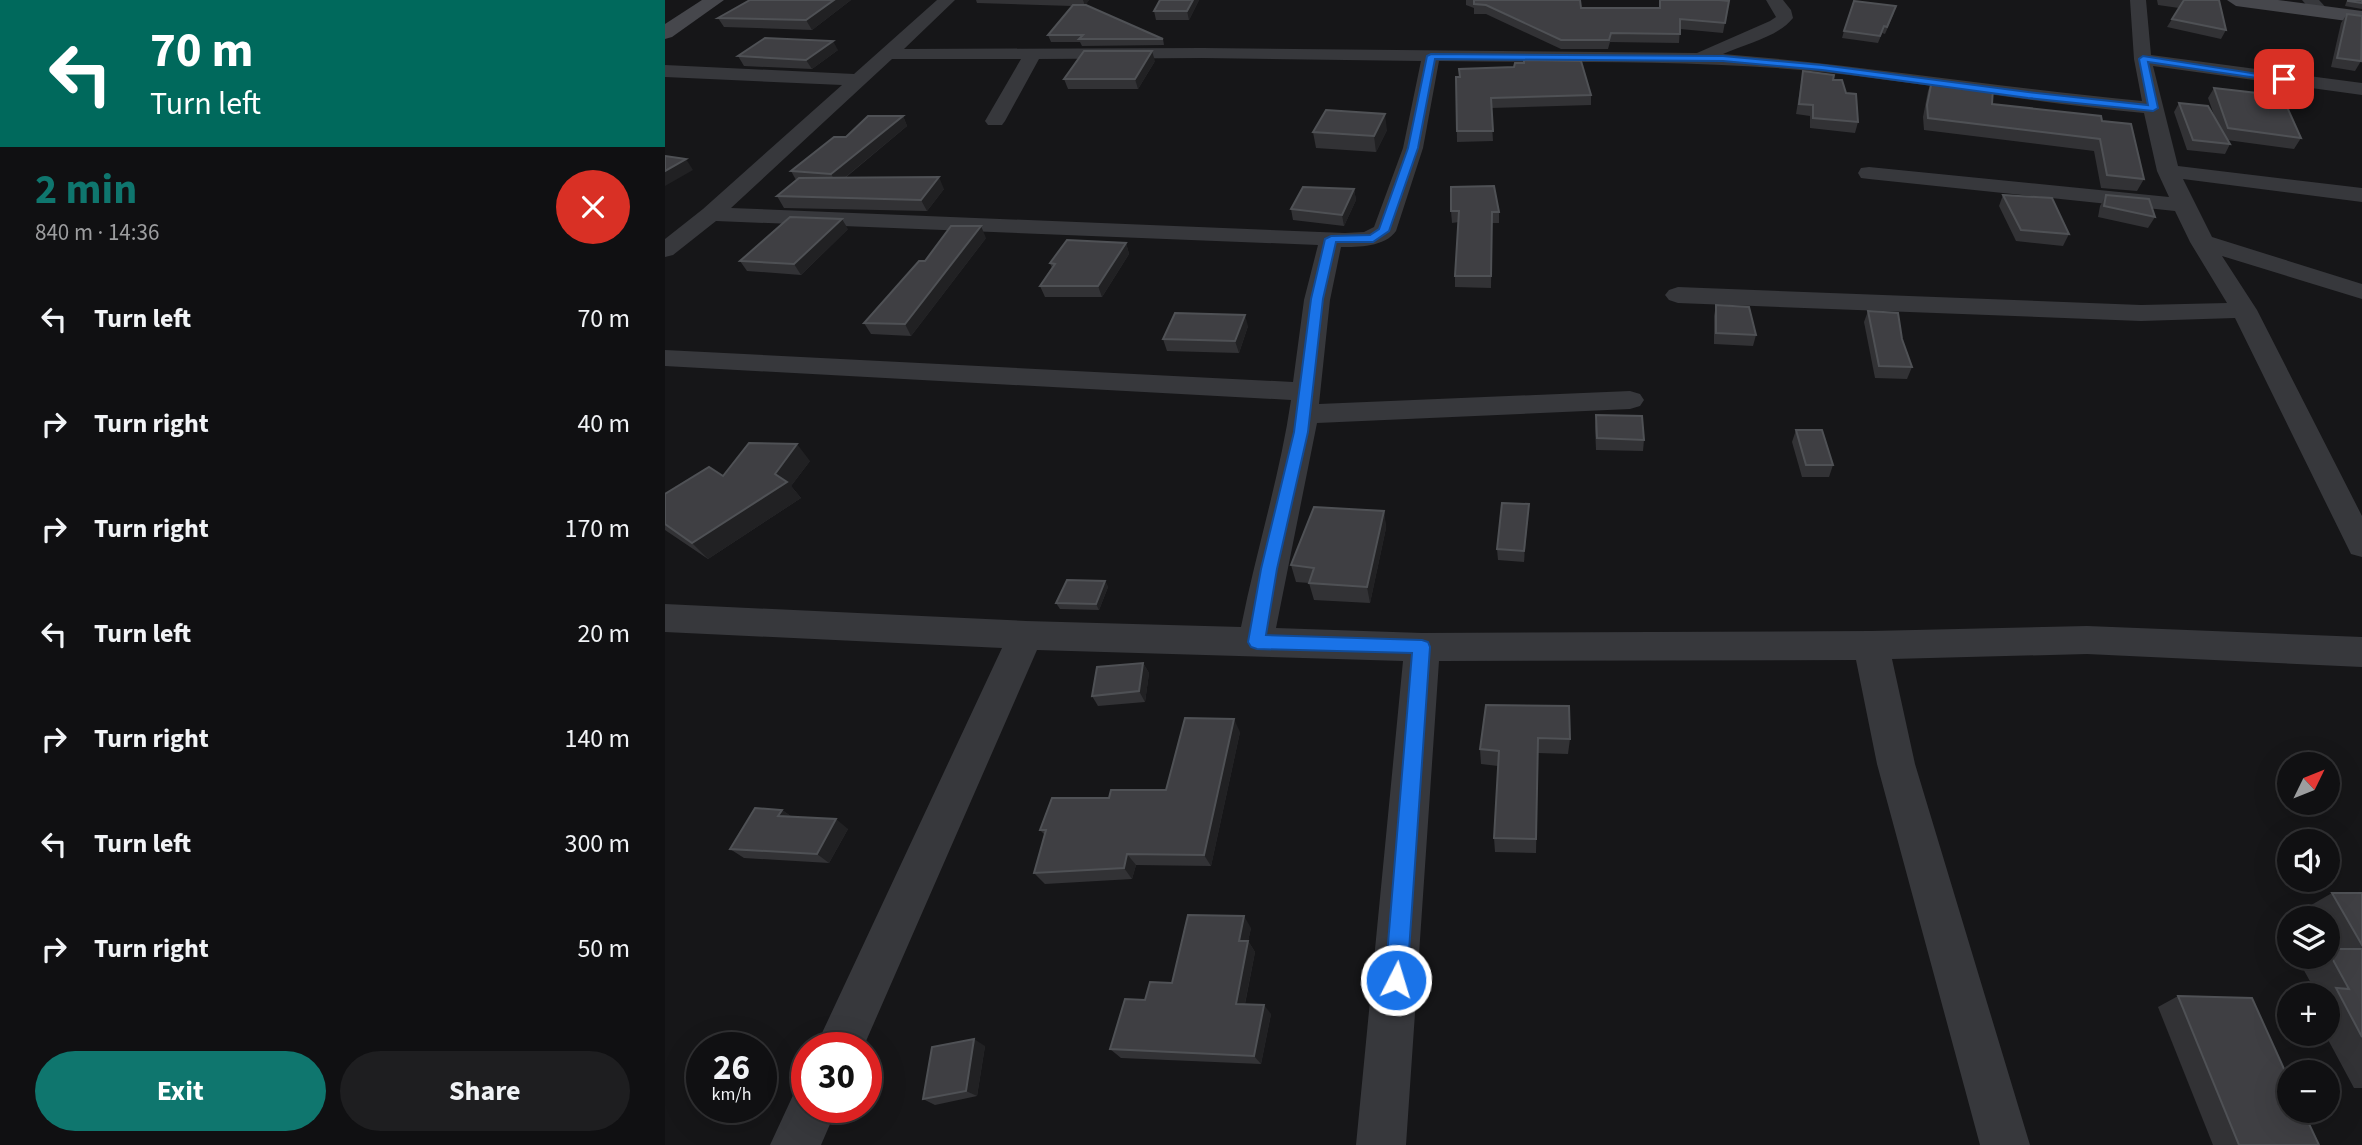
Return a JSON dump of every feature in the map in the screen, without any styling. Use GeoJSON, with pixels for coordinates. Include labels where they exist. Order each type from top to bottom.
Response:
{"type":"FeatureCollection","features":[{"type":"Feature","properties":{"kind":"street"},"geometry":{"type":"LineString","coordinates":[[665,33],[715,0]]}},
{"type":"Feature","properties":{"kind":"street"},"geometry":{"type":"LineString","coordinates":[[665,250],[711,214],[891,54],[947,0]]}},
{"type":"Feature","properties":{"kind":"street"},"geometry":{"type":"LineString","coordinates":[[1696,59],[1776,25],[1784,19],[1783,10],[1774,0]]}},
{"type":"Feature","properties":{"kind":"street"},"geometry":{"type":"LineString","coordinates":[[2138,0],[2138,29],[2143,59],[2157,136],[2168,171],[2202,242],[2244,310],[2322,473],[2362,545]]}},
{"type":"Feature","properties":{"kind":"street"},"geometry":{"type":"LineString","coordinates":[[2236,0],[2316,6],[2362,17]]}},
{"type":"Feature","properties":{"kind":"street"},"geometry":{"type":"LineString","coordinates":[[995,121],[1033,53]]}},
{"type":"Feature","properties":{"kind":"street"},"geometry":{"type":"LineString","coordinates":[[891,54],[1696,59],[1809,66],[2009,93],[2153,108]]}},
{"type":"Feature","properties":{"kind":"street"},"geometry":{"type":"LineString","coordinates":[[711,214],[1331,239],[1373,238],[1384,231],[1413,148],[1431,56]]}},
{"type":"Feature","properties":{"kind":"street"},"geometry":{"type":"LineString","coordinates":[[2143,59],[2362,89]]}},
{"type":"Feature","properties":{"kind":"street"},"geometry":{"type":"LineString","coordinates":[[665,71],[861,80]]}},
{"type":"Feature","properties":{"kind":"street"},"geometry":{"type":"LineString","coordinates":[[2168,171],[2362,195]]}},
{"type":"Feature","properties":{"kind":"street"},"geometry":{"type":"LineString","coordinates":[[1868,173],[2185,205]]}},
{"type":"Feature","properties":{"kind":"street"},"geometry":{"type":"LineString","coordinates":[[1257,642],[1269,569],[1305,403],[1317,299],[1331,239]]}},
{"type":"Feature","properties":{"kind":"street"},"geometry":{"type":"LineString","coordinates":[[2202,242],[2362,292]]}},
{"type":"Feature","properties":{"kind":"street"},"geometry":{"type":"LineString","coordinates":[[1678,295],[2141,313],[2244,310]]}},
{"type":"Feature","properties":{"kind":"street"},"geometry":{"type":"LineString","coordinates":[[665,358],[1305,403],[1630,400]]}},
{"type":"Feature","properties":{"kind":"street"},"geometry":{"type":"LineString","coordinates":[[665,618],[1026,635],[1422,647],[1871,645],[2087,640],[2362,652]]}},
{"type":"Feature","properties":{"kind":"street"},"geometry":{"type":"LineString","coordinates":[[846,1032],[1026,635]]}},
{"type":"Feature","properties":{"kind":"street"},"geometry":{"type":"LineString","coordinates":[[1871,645],[1896,764],[2005,1145]]}},
{"type":"Feature","properties":{"kind":"street"},"geometry":{"type":"LineString","coordinates":[[1381,1145],[1422,647]]}},
{"type":"Feature","properties":{"kind":"street"},"geometry":{"type":"LineString","coordinates":[[795,1145],[805,1123]]}},
{"type":"Feature","properties":{"kind":"building"},"geometry":{"type":"Polygon","coordinates":[[[750,0],[834,0],[806,20],[718,18],[750,0]]]}},
{"type":"Feature","properties":{"kind":"building"},"geometry":{"type":"Polygon","coordinates":[[[1160,0],[1193,0],[1187,11],[1154,11],[1160,0]]]}},
{"type":"Feature","properties":{"kind":"building"},"geometry":{"type":"Polygon","coordinates":[[[1474,0],[1580,0],[1581,8],[1660,8],[1660,0],[1729,1],[1725,23],[1680,19],[1680,34],[1611,33],[1609,40],[1561,40],[1486,5],[1474,4],[1474,0]]]}},
{"type":"Feature","properties":{"kind":"building"},"geometry":{"type":"Polygon","coordinates":[[[2184,0],[2219,0],[2226,30],[2172,19],[2184,0]]]}},
{"type":"Feature","properties":{"kind":"building"},"geometry":{"type":"Polygon","coordinates":[[[1854,1],[1896,6],[1880,36],[1844,31],[1854,1]]]}},
{"type":"Feature","properties":{"kind":"building"},"geometry":{"type":"Polygon","coordinates":[[[1073,5],[1086,5],[1163,39],[1079,39],[1083,35],[1048,35],[1073,5]]]}},
{"type":"Feature","properties":{"kind":"building"},"geometry":{"type":"Polygon","coordinates":[[[2347,14],[2362,16],[2361,61],[2337,58],[2347,14]]]}},
{"type":"Feature","properties":{"kind":"building"},"geometry":{"type":"Polygon","coordinates":[[[765,38],[833,41],[806,60],[738,56],[765,38]]]}},
{"type":"Feature","properties":{"kind":"building"},"geometry":{"type":"Polygon","coordinates":[[[1084,51],[1152,51],[1135,79],[1064,79],[1084,51]]]}},
{"type":"Feature","properties":{"kind":"building"},"geometry":{"type":"Polygon","coordinates":[[[1524,60],[1581,61],[1591,95],[1491,98],[1493,131],[1457,131],[1456,77],[1460,77],[1459,69],[1514,67],[1515,63],[1524,63],[1524,60]]]}},
{"type":"Feature","properties":{"kind":"building"},"geometry":{"type":"Polygon","coordinates":[[[1803,71],[1834,75],[1833,80],[1842,80],[1846,93],[1856,94],[1858,122],[1813,118],[1813,105],[1799,104],[1803,71]]]}},
{"type":"Feature","properties":{"kind":"building"},"geometry":{"type":"Polygon","coordinates":[[[1932,80],[1993,88],[1992,104],[2101,116],[2102,121],[2131,124],[2144,179],[2107,175],[2100,139],[1928,118],[1927,105],[1932,80]]]}},
{"type":"Feature","properties":{"kind":"building"},"geometry":{"type":"Polygon","coordinates":[[[2214,88],[2257,93],[2261,103],[2287,107],[2301,138],[2228,128],[2214,88]]]}},
{"type":"Feature","properties":{"kind":"building"},"geometry":{"type":"Polygon","coordinates":[[[2179,103],[2208,106],[2230,144],[2193,140],[2179,103]]]}},
{"type":"Feature","properties":{"kind":"building"},"geometry":{"type":"Polygon","coordinates":[[[1326,110],[1385,114],[1374,136],[1313,132],[1326,110]]]}},
{"type":"Feature","properties":{"kind":"building"},"geometry":{"type":"Polygon","coordinates":[[[868,116],[903,116],[831,174],[791,171],[834,137],[846,137],[868,116]]]}},
{"type":"Feature","properties":{"kind":"building"},"geometry":{"type":"Polygon","coordinates":[[[665,156],[686,159],[665,171],[665,156]]]}},
{"type":"Feature","properties":{"kind":"building"},"geometry":{"type":"Polygon","coordinates":[[[939,177],[921,200],[777,196],[799,178],[939,177]]]}},
{"type":"Feature","properties":{"kind":"building"},"geometry":{"type":"Polygon","coordinates":[[[1494,186],[1499,212],[1492,212],[1491,276],[1455,276],[1459,211],[1451,211],[1451,187],[1494,186]]]}},
{"type":"Feature","properties":{"kind":"building"},"geometry":{"type":"Polygon","coordinates":[[[1303,187],[1354,189],[1342,215],[1291,209],[1303,187]]]}},
{"type":"Feature","properties":{"kind":"building"},"geometry":{"type":"Polygon","coordinates":[[[2003,195],[2052,198],[2069,234],[2021,230],[2003,195]]]}},
{"type":"Feature","properties":{"kind":"building"},"geometry":{"type":"Polygon","coordinates":[[[2106,195],[2149,199],[2155,217],[2104,206],[2106,195]]]}},
{"type":"Feature","properties":{"kind":"building"},"geometry":{"type":"Polygon","coordinates":[[[790,217],[842,219],[794,264],[740,261],[790,217]]]}},
{"type":"Feature","properties":{"kind":"building"},"geometry":{"type":"Polygon","coordinates":[[[951,226],[981,226],[905,324],[864,323],[919,261],[925,261],[951,226]]]}},
{"type":"Feature","properties":{"kind":"building"},"geometry":{"type":"Polygon","coordinates":[[[1067,240],[1126,243],[1098,286],[1040,286],[1055,264],[1050,263],[1067,240]]]}},
{"type":"Feature","properties":{"kind":"building"},"geometry":{"type":"Polygon","coordinates":[[[1716,305],[1749,307],[1756,335],[1716,333],[1716,305]]]}},
{"type":"Feature","properties":{"kind":"building"},"geometry":{"type":"Polygon","coordinates":[[[1868,311],[1898,313],[1902,339],[1912,367],[1879,366],[1868,311]]]}},
{"type":"Feature","properties":{"kind":"building"},"geometry":{"type":"Polygon","coordinates":[[[1175,313],[1245,315],[1235,341],[1163,339],[1175,313]]]}},
{"type":"Feature","properties":{"kind":"building"},"geometry":{"type":"Polygon","coordinates":[[[1596,415],[1642,416],[1644,440],[1597,438],[1596,415]]]}},
{"type":"Feature","properties":{"kind":"building"},"geometry":{"type":"Polygon","coordinates":[[[1796,430],[1822,430],[1833,465],[1806,465],[1796,430]]]}},
{"type":"Feature","properties":{"kind":"building"},"geometry":{"type":"Polygon","coordinates":[[[749,443],[797,444],[775,474],[787,482],[692,543],[665,524],[665,494],[709,467],[723,476],[749,443]]]}},
{"type":"Feature","properties":{"kind":"building"},"geometry":{"type":"Polygon","coordinates":[[[1502,503],[1529,504],[1524,551],[1497,549],[1502,503]]]}},
{"type":"Feature","properties":{"kind":"building"},"geometry":{"type":"Polygon","coordinates":[[[1314,507],[1384,511],[1367,587],[1309,583],[1314,568],[1291,565],[1314,507]]]}},
{"type":"Feature","properties":{"kind":"building"},"geometry":{"type":"Polygon","coordinates":[[[1067,580],[1105,581],[1096,604],[1056,603],[1067,580]]]}},
{"type":"Feature","properties":{"kind":"building"},"geometry":{"type":"Polygon","coordinates":[[[1143,663],[1139,691],[1092,696],[1097,667],[1143,663]]]}},
{"type":"Feature","properties":{"kind":"building"},"geometry":{"type":"Polygon","coordinates":[[[1486,705],[1569,706],[1570,739],[1538,738],[1536,839],[1494,838],[1499,751],[1480,749],[1486,705]]]}},
{"type":"Feature","properties":{"kind":"building"},"geometry":{"type":"Polygon","coordinates":[[[1185,718],[1234,719],[1204,855],[1127,854],[1124,868],[1034,873],[1046,830],[1040,830],[1052,798],[1109,798],[1111,790],[1166,790],[1185,718]]]}},
{"type":"Feature","properties":{"kind":"building"},"geometry":{"type":"Polygon","coordinates":[[[755,808],[782,810],[778,816],[836,819],[817,854],[730,849],[755,808]]]}},
{"type":"Feature","properties":{"kind":"building"},"geometry":{"type":"Polygon","coordinates":[[[2332,893],[2362,893],[2362,945],[2340,906],[2332,893]]]}},
{"type":"Feature","properties":{"kind":"building"},"geometry":{"type":"Polygon","coordinates":[[[1188,915],[1244,916],[1239,941],[1248,941],[1236,1004],[1264,1005],[1254,1056],[1110,1049],[1125,999],[1145,1000],[1150,982],[1172,983],[1188,915]]]}},
{"type":"Feature","properties":{"kind":"building"},"geometry":{"type":"Polygon","coordinates":[[[2340,949],[2362,949],[2362,1037],[2340,996],[2340,988],[2349,989],[2338,969],[2340,949]]]}},
{"type":"Feature","properties":{"kind":"building"},"geometry":{"type":"Polygon","coordinates":[[[2178,996],[2252,998],[2280,1060],[2277,1060],[2277,1123],[2309,1123],[2319,1145],[2239,1145],[2178,996]]]}},
{"type":"Feature","properties":{"kind":"building"},"geometry":{"type":"Polygon","coordinates":[[[974,1039],[966,1091],[923,1099],[932,1047],[974,1039]]]}},
{"type":"Feature","properties":{"kind":"route"},"geometry":{"type":"LineString","coordinates":[[1396,980],[1422,647],[1257,642],[1269,569],[1301,432],[1317,299],[1331,239],[1353,241],[1373,238],[1384,231],[1413,148],[1431,56],[1723,59],[1796,64],[2028,95],[2153,108],[2143,59],[2284,79]]}}]}
